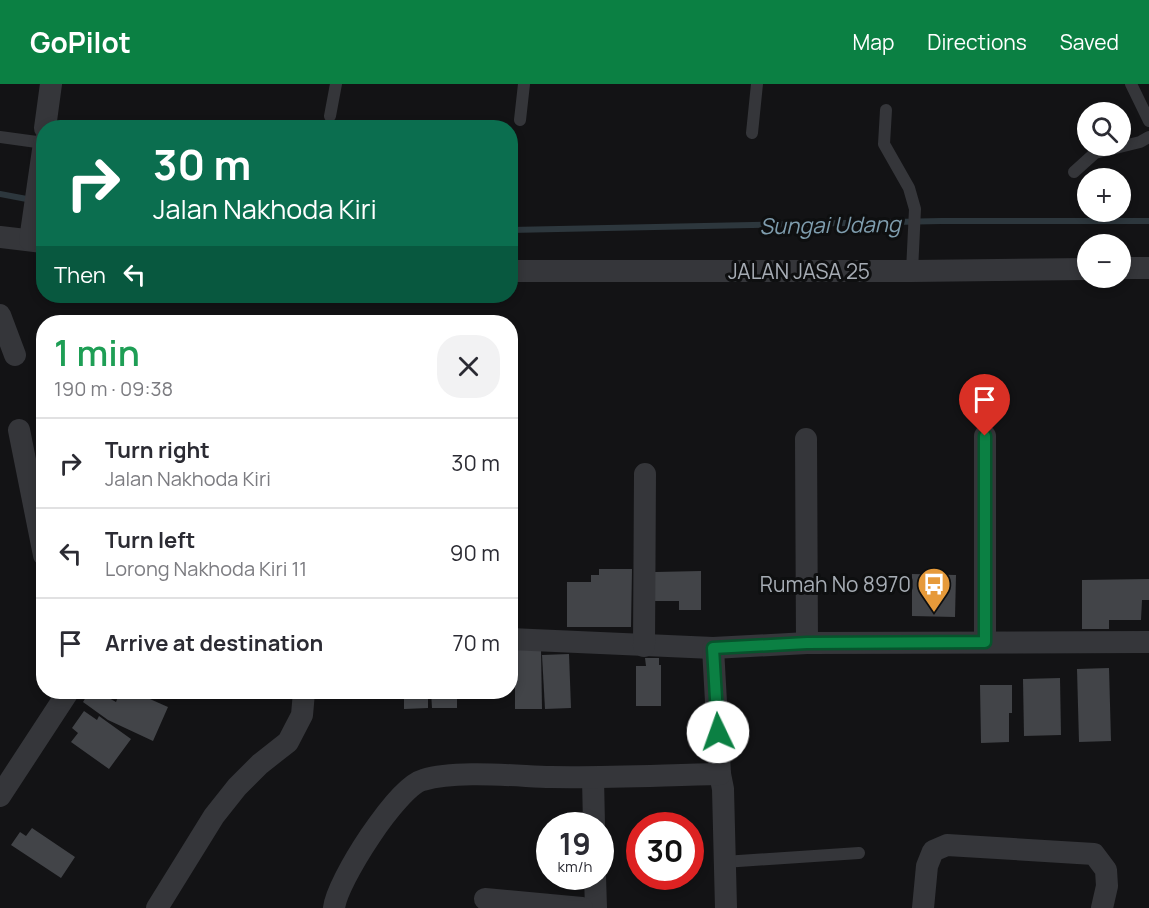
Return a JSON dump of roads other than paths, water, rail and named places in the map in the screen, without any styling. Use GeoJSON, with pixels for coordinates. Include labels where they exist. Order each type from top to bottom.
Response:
{"type":"FeatureCollection","features":[{"type":"Feature","properties":{"kind":"street"},"geometry":{"type":"LineString","coordinates":[[46,120],[51,84]]}},
{"type":"Feature","properties":{"kind":"street"},"geometry":{"type":"LineString","coordinates":[[36,193],[32,217],[36,236]]}},
{"type":"Feature","properties":{"kind":"street"},"geometry":{"type":"LineString","coordinates":[[0,237],[36,241]]}},
{"type":"Feature","properties":{"kind":"street"},"geometry":{"type":"LineString","coordinates":[[1131,268],[1149,268]]}},
{"type":"Feature","properties":{"kind":"street","name":"JALAN JASA 25"},"geometry":{"type":"LineString","coordinates":[[518,272],[912,272],[1077,269]]}},
{"type":"Feature","properties":{"kind":"street"},"geometry":{"type":"LineString","coordinates":[[0,315],[15,355]]}},
{"type":"Feature","properties":{"kind":"street"},"geometry":{"type":"LineString","coordinates":[[19,430],[36,515]]}},
{"type":"Feature","properties":{"kind":"street"},"geometry":{"type":"LineString","coordinates":[[985,436],[985,642]]}},
{"type":"Feature","properties":{"kind":"street"},"geometry":{"type":"LineString","coordinates":[[806,439],[807,643]]}},
{"type":"Feature","properties":{"kind":"street"},"geometry":{"type":"LineString","coordinates":[[645,474],[645,646]]}},
{"type":"Feature","properties":{"kind":"street"},"geometry":{"type":"LineString","coordinates":[[518,639],[713,648],[807,643],[1149,642]]}},
{"type":"Feature","properties":{"kind":"street"},"geometry":{"type":"LineString","coordinates":[[713,648],[720,774],[723,789],[726,908]]}},
{"type":"Feature","properties":{"kind":"street"},"geometry":{"type":"LineString","coordinates":[[2,788],[63,699]]}},
{"type":"Feature","properties":{"kind":"street"},"geometry":{"type":"LineString","coordinates":[[157,908],[214,816],[237,787],[260,764],[288,742],[302,715],[303,699]]}},
{"type":"Feature","properties":{"kind":"street"},"geometry":{"type":"LineString","coordinates":[[334,908],[347,871],[393,804],[421,780],[455,775],[593,777],[720,774]]}},
{"type":"Feature","properties":{"kind":"street"},"geometry":{"type":"LineString","coordinates":[[593,777],[594,812]]}},
{"type":"Feature","properties":{"kind":"street"},"geometry":{"type":"LineString","coordinates":[[923,908],[927,866],[933,851],[947,844],[1094,854],[1106,870],[1107,886],[1102,908]]}},
{"type":"Feature","properties":{"kind":"street"},"geometry":{"type":"LineString","coordinates":[[595,890],[596,908]]}},
{"type":"Feature","properties":{"kind":"street"},"geometry":{"type":"LineString","coordinates":[[485,899],[582,908]]}},
{"type":"Feature","properties":{"kind":"lane"},"geometry":{"type":"LineString","coordinates":[[330,116],[336,84]]}},
{"type":"Feature","properties":{"kind":"lane"},"geometry":{"type":"LineString","coordinates":[[520,120],[525,84]]}},
{"type":"Feature","properties":{"kind":"lane"},"geometry":{"type":"LineString","coordinates":[[752,133],[757,84]]}},
{"type":"Feature","properties":{"kind":"lane"},"geometry":{"type":"LineString","coordinates":[[1131,84],[1149,121]]}},
{"type":"Feature","properties":{"kind":"lane"},"geometry":{"type":"LineString","coordinates":[[886,110],[884,144],[909,188],[915,209],[912,272]]}},
{"type":"Feature","properties":{"kind":"lane"},"geometry":{"type":"LineString","coordinates":[[0,137],[36,150]]}},
{"type":"Feature","properties":{"kind":"lane"},"geometry":{"type":"LineString","coordinates":[[1074,172],[1095,153],[1140,142],[1149,137]]}},
{"type":"Feature","properties":{"kind":"lane"},"geometry":{"type":"LineString","coordinates":[[724,862],[859,853]]}},
{"type":"Feature","properties":{"kind":"waterway","name":"Sungai Udang"},"geometry":{"type":"LineString","coordinates":[[0,194],[32,200]]}},
{"type":"Feature","properties":{"kind":"waterway","name":"Sungai Udang"},"geometry":{"type":"LineString","coordinates":[[518,230],[941,221],[1149,221]]}},
{"type":"Feature","properties":{"kind":"place","name":"Rumah No 8970"},"geometry":{"type":"Point","coordinates":[934,613]}}]}
